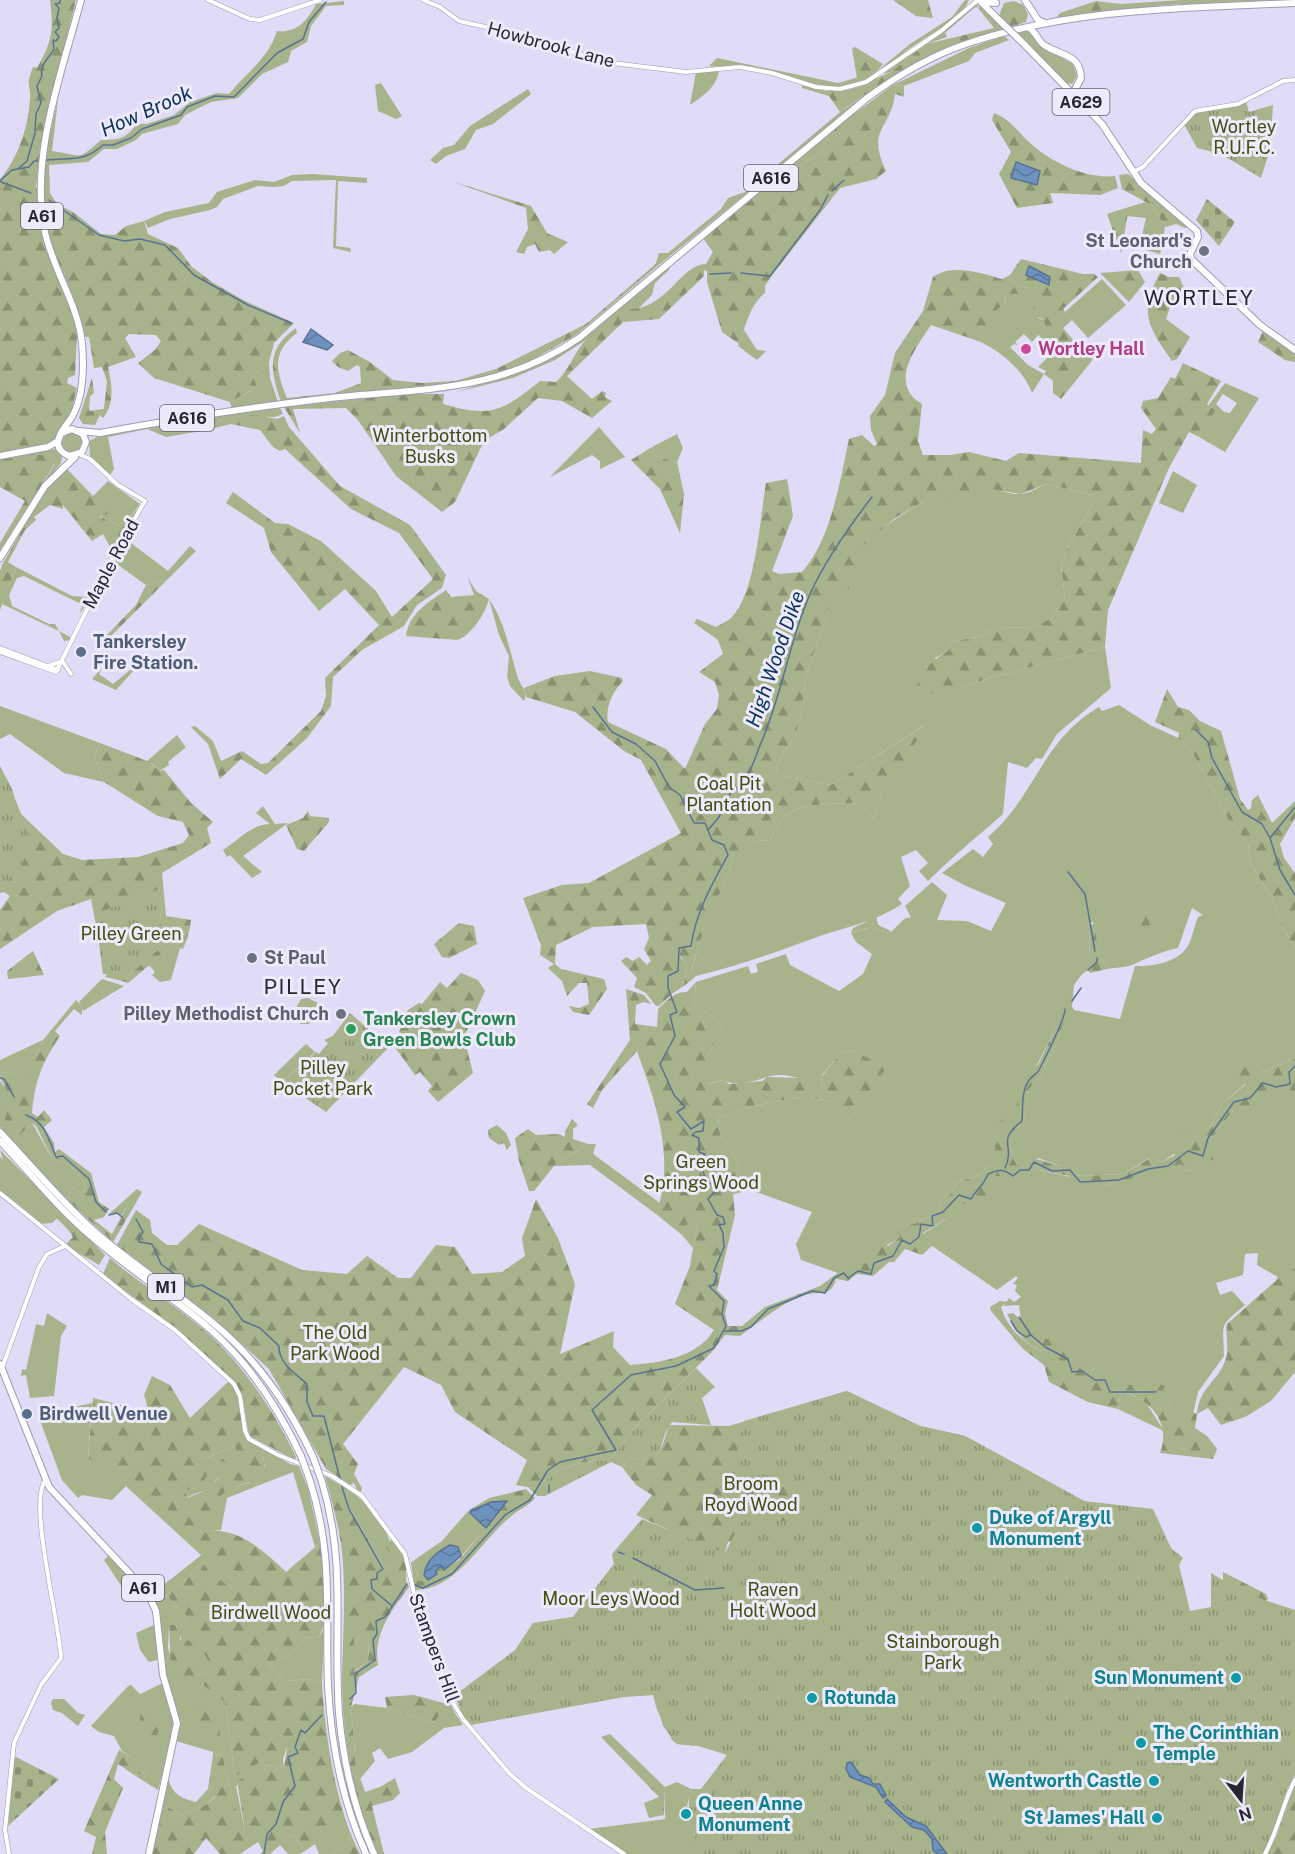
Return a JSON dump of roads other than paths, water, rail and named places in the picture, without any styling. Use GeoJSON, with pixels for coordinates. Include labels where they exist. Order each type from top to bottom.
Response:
{"type":"FeatureCollection","features":[{"type":"Feature","properties":{"kind":"highway","name":"A61"},"geometry":{"type":"LineString","coordinates":[[62,433],[73,416],[82,380],[81,338],[72,304],[45,234],[40,182],[50,123],[81,0]]}},
{"type":"Feature","properties":{"kind":"highway"},"geometry":{"type":"LineString","coordinates":[[979,0],[987,4],[998,2]]}},
{"type":"Feature","properties":{"kind":"highway","name":"A629"},"geometry":{"type":"LineString","coordinates":[[979,0],[1065,84],[1106,129],[1136,170],[1138,180],[1197,231],[1198,237],[1190,255],[1247,314],[1274,337],[1295,350]]}},
{"type":"Feature","properties":{"kind":"highway"},"geometry":{"type":"LineString","coordinates":[[1025,0],[1035,16],[1046,24]]}},
{"type":"Feature","properties":{"kind":"highway"},"geometry":{"type":"LineString","coordinates":[[989,10],[998,2]]}},
{"type":"Feature","properties":{"kind":"highway","name":"A616"},"geometry":{"type":"LineString","coordinates":[[78,430],[100,433],[274,405],[460,386],[512,373],[540,361],[579,338],[893,79],[965,44],[1017,29],[1061,21],[1179,9],[1295,3]]}},
{"type":"Feature","properties":{"kind":"highway"},"geometry":{"type":"LineString","coordinates":[[1017,29],[1030,23],[1035,16]]}},
{"type":"Feature","properties":{"kind":"highway"},"geometry":{"type":"LineString","coordinates":[[1039,39],[1038,32],[1042,27],[1061,21]]}},
{"type":"Feature","properties":{"kind":"highway","name":"A629"},"geometry":{"type":"LineString","coordinates":[[1027,27],[1035,31],[1044,45],[1074,59],[1081,72],[1080,82],[1073,93]]}},
{"type":"Feature","properties":{"kind":"highway","name":"A629"},"geometry":{"type":"LineString","coordinates":[[1065,84],[1072,86],[1080,82]]}},
{"type":"Feature","properties":{"kind":"highway","name":"A61"},"geometry":{"type":"LineString","coordinates":[[73,416],[78,430]]}},
{"type":"Feature","properties":{"kind":"highway"},"geometry":{"type":"LineString","coordinates":[[0,456],[48,447],[58,441],[62,433],[78,430],[86,445],[61,467],[39,494],[0,558]]}},
{"type":"Feature","properties":{"kind":"highway","name":"A616"},"geometry":{"type":"LineString","coordinates":[[86,445],[100,433]]}},
{"type":"Feature","properties":{"kind":"highway"},"geometry":{"type":"LineString","coordinates":[[58,441],[64,459],[61,467]]}},
{"type":"Feature","properties":{"kind":"highway"},"geometry":{"type":"LineString","coordinates":[[48,447],[77,455]]}},
{"type":"Feature","properties":{"kind":"highway","name":"M1"},"geometry":{"type":"LineString","coordinates":[[0,1132],[64,1203],[95,1232],[213,1323],[241,1348],[285,1404],[313,1457],[334,1530],[339,1570],[338,1691],[342,1738],[356,1806],[374,1854]]}},
{"type":"Feature","properties":{"kind":"highway","name":"M1"},"geometry":{"type":"LineString","coordinates":[[0,1141],[63,1210],[92,1236],[196,1317],[232,1350],[269,1397],[301,1456],[320,1512],[327,1561],[328,1682],[333,1739],[347,1802],[366,1854]]}},
{"type":"Feature","properties":{"kind":"highway","name":"A61"},"geometry":{"type":"LineString","coordinates":[[1,1366],[25,1421],[45,1481],[147,1592],[156,1611],[163,1675],[177,1723],[149,1854]]}},
{"type":"Feature","properties":{"kind":"street"},"geometry":{"type":"LineString","coordinates":[[208,0],[239,15],[260,20],[320,0]]}},
{"type":"Feature","properties":{"kind":"street","name":"Howbrook Lane"},"geometry":{"type":"LineString","coordinates":[[423,0],[441,7],[459,21],[512,33],[604,62],[686,72],[740,67],[772,73],[816,87],[840,89],[866,82],[940,31],[979,0]]}},
{"type":"Feature","properties":{"kind":"street"},"geometry":{"type":"LineString","coordinates":[[1136,170],[1195,111],[1238,104],[1283,81],[1295,80]]}},
{"type":"Feature","properties":{"kind":"street","name":"Maple Road"},"geometry":{"type":"LineString","coordinates":[[86,445],[90,459]]}},
{"type":"Feature","properties":{"kind":"street","name":"Maple Road"},"geometry":{"type":"LineString","coordinates":[[57,670],[113,557],[145,501],[117,485],[90,459],[77,455]]}},
{"type":"Feature","properties":{"kind":"street"},"geometry":{"type":"LineString","coordinates":[[0,650],[57,670]]}},
{"type":"Feature","properties":{"kind":"street"},"geometry":{"type":"LineString","coordinates":[[0,650],[57,670]]}},
{"type":"Feature","properties":{"kind":"street"},"geometry":{"type":"LineString","coordinates":[[47,666],[61,660],[71,674]]}},
{"type":"Feature","properties":{"kind":"street"},"geometry":{"type":"LineString","coordinates":[[0,1193],[65,1246],[48,1254],[39,1267],[1,1366]]}},
{"type":"Feature","properties":{"kind":"street","name":"Stampers Hill"},"geometry":{"type":"LineString","coordinates":[[65,1246],[145,1310],[175,1330],[234,1384],[240,1396],[245,1431],[249,1439],[278,1455],[325,1472],[362,1496],[405,1554],[410,1577],[458,1712],[509,1773],[542,1799],[624,1854]]}},
{"type":"Feature","properties":{"kind":"street"},"geometry":{"type":"LineString","coordinates":[[9,1854],[5,1830],[14,1743],[41,1685],[61,1658],[42,1528],[42,1487],[45,1481]]}},
{"type":"Feature","properties":{"kind":"street"},"geometry":{"type":"LineString","coordinates":[[1265,1854],[1278,1828],[1288,1792],[1295,1780]]}},
{"type":"Feature","properties":{"kind":"water"},"geometry":{"type":"Polygon","coordinates":[[[1016,162],[1040,171],[1037,185],[1011,178],[1016,162]]]}},
{"type":"Feature","properties":{"kind":"water"},"geometry":{"type":"Polygon","coordinates":[[[1029,266],[1050,277],[1049,285],[1026,275],[1029,266]]]}},
{"type":"Feature","properties":{"kind":"water"},"geometry":{"type":"Polygon","coordinates":[[[311,329],[333,345],[327,350],[303,342],[311,329]]]}},
{"type":"Feature","properties":{"kind":"water"},"geometry":{"type":"Polygon","coordinates":[[[507,1501],[486,1528],[470,1513],[491,1502],[507,1501]]]}},
{"type":"Feature","properties":{"kind":"water"},"geometry":{"type":"Polygon","coordinates":[[[450,1545],[458,1547],[461,1556],[444,1570],[440,1566],[436,1571],[437,1574],[428,1580],[424,1575],[430,1561],[450,1545]]]}},
{"type":"Feature","properties":{"kind":"water"},"geometry":{"type":"Polygon","coordinates":[[[851,1762],[860,1775],[869,1778],[873,1784],[880,1784],[886,1796],[883,1798],[876,1787],[850,1777],[846,1769],[847,1763],[851,1762]]]}},
{"type":"Feature","properties":{"kind":"water"},"geometry":{"type":"Polygon","coordinates":[[[887,1799],[906,1817],[926,1826],[947,1854],[937,1854],[933,1850],[932,1839],[924,1830],[912,1827],[885,1802],[887,1799]]]}},
{"type":"Feature","properties":{"kind":"waterway"},"geometry":{"type":"LineString","coordinates":[[19,168],[27,161],[35,133],[36,114],[41,103],[37,86],[42,76],[42,68],[54,49],[53,40],[56,41],[59,37],[55,32],[59,28],[57,18],[59,8],[55,4],[60,3],[60,0]]}},
{"type":"Feature","properties":{"kind":"waterway","name":"How Brook"},"geometry":{"type":"LineString","coordinates":[[46,160],[89,155],[103,145],[113,145],[131,138],[142,129],[181,115],[187,107],[215,96],[234,97],[277,53],[303,39],[309,22],[326,2]]}},
{"type":"Feature","properties":{"kind":"waterway","name":"How Brook"},"geometry":{"type":"LineString","coordinates":[[0,181],[12,170],[29,167],[34,161],[39,161]]}},
{"type":"Feature","properties":{"kind":"waterway"},"geometry":{"type":"LineString","coordinates":[[832,191],[844,180]]}},
{"type":"Feature","properties":{"kind":"waterway"},"geometry":{"type":"LineString","coordinates":[[1,182],[31,193]]}},
{"type":"Feature","properties":{"kind":"waterway"},"geometry":{"type":"LineString","coordinates":[[741,273],[770,276],[820,210],[828,195]]}},
{"type":"Feature","properties":{"kind":"waterway"},"geometry":{"type":"LineString","coordinates":[[49,200],[99,235],[124,241],[140,239],[165,245],[194,275],[248,305],[291,323]]}},
{"type":"Feature","properties":{"kind":"waterway"},"geometry":{"type":"LineString","coordinates":[[710,274],[731,273]]}},
{"type":"Feature","properties":{"kind":"waterway","name":"High Wood Dike"},"geometry":{"type":"LineString","coordinates":[[709,829],[719,817],[731,792],[742,784],[753,764],[775,706],[796,631],[816,581],[838,544],[872,497]]}},
{"type":"Feature","properties":{"kind":"waterway"},"geometry":{"type":"LineString","coordinates":[[415,1585],[423,1588],[452,1574],[505,1515],[530,1500],[548,1470],[560,1462],[616,1450],[592,1410],[631,1375],[676,1366],[714,1348],[726,1326],[722,1314],[724,1301],[709,1286],[714,1285],[717,1274],[714,1271],[724,1247],[723,1233],[719,1225],[725,1224],[723,1217],[717,1215],[708,1199],[716,1190],[704,1175],[701,1158],[705,1154],[699,1152],[699,1138],[692,1135],[703,1131],[704,1121],[691,1129],[677,1112],[685,1107],[674,1095],[660,1064],[675,1036],[670,1015],[677,1012],[668,988],[668,976],[678,971],[679,948],[691,946],[701,910],[728,855],[724,845],[712,840],[705,823],[694,823],[680,795],[669,787],[655,761],[636,744],[612,732],[593,707]]}},
{"type":"Feature","properties":{"kind":"waterway"},"geometry":{"type":"LineString","coordinates":[[1196,730],[1208,742],[1212,758],[1242,812],[1262,824],[1270,838],[1280,870],[1295,895]]}},
{"type":"Feature","properties":{"kind":"waterway"},"geometry":{"type":"LineString","coordinates":[[1270,838],[1295,807]]}},
{"type":"Feature","properties":{"kind":"waterway"},"geometry":{"type":"LineString","coordinates":[[1068,872],[1085,894],[1095,951]]}},
{"type":"Feature","properties":{"kind":"waterway"},"geometry":{"type":"LineString","coordinates":[[1088,970],[1097,962],[1097,958]]}},
{"type":"Feature","properties":{"kind":"waterway"},"geometry":{"type":"LineString","coordinates":[[1072,1001],[1081,988]]}},
{"type":"Feature","properties":{"kind":"waterway"},"geometry":{"type":"LineString","coordinates":[[1005,1168],[1008,1160],[1008,1139],[1014,1128],[1022,1121],[1026,1084],[1039,1070],[1065,1009]]}},
{"type":"Feature","properties":{"kind":"waterway"},"geometry":{"type":"LineString","coordinates":[[725,1331],[741,1331],[751,1327],[768,1309],[812,1291],[825,1293],[834,1278],[844,1273],[848,1278],[858,1271],[871,1274],[874,1263],[893,1256],[902,1240],[910,1244],[919,1237],[921,1224],[933,1226],[932,1216],[943,1212],[959,1195],[971,1199],[988,1174],[992,1172],[1004,1171],[1013,1176],[1020,1170],[1029,1170],[1034,1162],[1052,1171],[1070,1170],[1080,1182],[1119,1180],[1148,1169],[1168,1166],[1188,1151],[1203,1156],[1208,1138],[1234,1102],[1250,1098],[1263,1083],[1276,1087],[1290,1084],[1289,1072],[1295,1066]]}},
{"type":"Feature","properties":{"kind":"waterway"},"geometry":{"type":"LineString","coordinates":[[0,1078],[4,1079],[14,1097]]}},
{"type":"Feature","properties":{"kind":"waterway"},"geometry":{"type":"LineString","coordinates":[[26,1115],[42,1127],[56,1157],[63,1156],[89,1179],[96,1202],[106,1212]]}},
{"type":"Feature","properties":{"kind":"waterway"},"geometry":{"type":"LineString","coordinates":[[109,1215],[117,1213],[122,1217]]}},
{"type":"Feature","properties":{"kind":"waterway"},"geometry":{"type":"LineString","coordinates":[[136,1219],[143,1232],[139,1237],[139,1242],[152,1244],[161,1264],[192,1287],[202,1285],[228,1300],[243,1321],[260,1328],[279,1346],[281,1358],[307,1384],[307,1402],[313,1416],[324,1416],[340,1479]]}},
{"type":"Feature","properties":{"kind":"waterway"},"geometry":{"type":"LineString","coordinates":[[1019,1317],[1031,1335],[1045,1347],[1068,1359],[1072,1372],[1082,1371],[1095,1380],[1105,1380],[1110,1392],[1156,1392]]}},
{"type":"Feature","properties":{"kind":"waterway"},"geometry":{"type":"LineString","coordinates":[[1011,1321],[1017,1331],[1026,1337],[1030,1335]]}},
{"type":"Feature","properties":{"kind":"waterway"},"geometry":{"type":"LineString","coordinates":[[549,1485],[549,1492]]}},
{"type":"Feature","properties":{"kind":"waterway"},"geometry":{"type":"LineString","coordinates":[[342,1487],[349,1509],[383,1569],[377,1573],[377,1579],[371,1580],[372,1589],[391,1605]]}},
{"type":"Feature","properties":{"kind":"waterway"},"geometry":{"type":"LineString","coordinates":[[618,1552],[624,1554]]}},
{"type":"Feature","properties":{"kind":"waterway"},"geometry":{"type":"LineString","coordinates":[[633,1558],[695,1590],[724,1588]]}},
{"type":"Feature","properties":{"kind":"waterway"},"geometry":{"type":"LineString","coordinates":[[350,1699],[356,1693],[355,1674],[375,1660],[373,1640],[377,1634],[376,1621],[385,1617],[407,1584]]}},
{"type":"Feature","properties":{"kind":"waterway"},"geometry":{"type":"LineString","coordinates":[[264,1854],[267,1834],[276,1824],[283,1802],[295,1786],[288,1757],[298,1753],[295,1747],[301,1730],[305,1733],[322,1715]]}},
{"type":"Feature","properties":{"kind":"place","name":"St Leonard's Church"},"geometry":{"type":"Point","coordinates":[1204,251]}},
{"type":"Feature","properties":{"kind":"place","name":"Wortley Hall"},"geometry":{"type":"Point","coordinates":[1026,349]}},
{"type":"Feature","properties":{"kind":"place","name":"Tankersley Fire Station."},"geometry":{"type":"Point","coordinates":[81,652]}},
{"type":"Feature","properties":{"kind":"place","name":"St Paul"},"geometry":{"type":"Point","coordinates":[252,958]}},
{"type":"Feature","properties":{"kind":"place","name":"Pilley Methodist Church"},"geometry":{"type":"Point","coordinates":[341,1014]}},
{"type":"Feature","properties":{"kind":"place","name":"Tankersley Crown Green Bowls Club"},"geometry":{"type":"Point","coordinates":[351,1029]}},
{"type":"Feature","properties":{"kind":"place","name":"Birdwell Venue"},"geometry":{"type":"Point","coordinates":[27,1414]}},
{"type":"Feature","properties":{"kind":"place","name":"Duke of Argyll Monument"},"geometry":{"type":"Point","coordinates":[977,1528]}},
{"type":"Feature","properties":{"kind":"place","name":"Sun Monument"},"geometry":{"type":"Point","coordinates":[1236,1678]}},
{"type":"Feature","properties":{"kind":"place","name":"Rotunda"},"geometry":{"type":"Point","coordinates":[812,1698]}},
{"type":"Feature","properties":{"kind":"place","name":"The Corinthian Temple"},"geometry":{"type":"Point","coordinates":[1141,1743]}},
{"type":"Feature","properties":{"kind":"place","name":"Wentworth Castle"},"geometry":{"type":"Point","coordinates":[1154,1781]}},
{"type":"Feature","properties":{"kind":"place","name":"Queen Anne Monument"},"geometry":{"type":"Point","coordinates":[686,1814]}},
{"type":"Feature","properties":{"kind":"place","name":"St James' Hall"},"geometry":{"type":"Point","coordinates":[1157,1818]}},
{"type":"Feature","properties":{"kind":"district","name":"WORTLEY"},"geometry":{"type":"Point","coordinates":[1199,298]}},
{"type":"Feature","properties":{"kind":"district","name":"PILLEY"},"geometry":{"type":"Point","coordinates":[303,987]}},
{"type":"Feature","properties":{"kind":"park label","name":"Wortley R.U.F.C."},"geometry":{"type":"Point","coordinates":[1244,137]}},
{"type":"Feature","properties":{"kind":"park label","name":"Winterbottom Busks"},"geometry":{"type":"Point","coordinates":[430,446]}},
{"type":"Feature","properties":{"kind":"park label","name":"Coal Pit Plantation"},"geometry":{"type":"Point","coordinates":[729,794]}},
{"type":"Feature","properties":{"kind":"park label","name":"Pilley Green"},"geometry":{"type":"Point","coordinates":[131,934]}},
{"type":"Feature","properties":{"kind":"park label","name":"Pilley Pocket Park"},"geometry":{"type":"Point","coordinates":[323,1078]}},
{"type":"Feature","properties":{"kind":"park label","name":"Green Springs Wood"},"geometry":{"type":"Point","coordinates":[701,1172]}},
{"type":"Feature","properties":{"kind":"park label","name":"The Old Park Wood"},"geometry":{"type":"Point","coordinates":[335,1343]}},
{"type":"Feature","properties":{"kind":"park label","name":"Broom Royd Wood"},"geometry":{"type":"Point","coordinates":[751,1494]}},
{"type":"Feature","properties":{"kind":"park label","name":"Moor Leys Wood"},"geometry":{"type":"Point","coordinates":[611,1599]}},
{"type":"Feature","properties":{"kind":"park label","name":"Raven Holt Wood"},"geometry":{"type":"Point","coordinates":[773,1600]}},
{"type":"Feature","properties":{"kind":"park label","name":"Birdwell Wood"},"geometry":{"type":"Point","coordinates":[271,1613]}},
{"type":"Feature","properties":{"kind":"park label","name":"Stainborough Park"},"geometry":{"type":"Point","coordinates":[943,1652]}}]}
